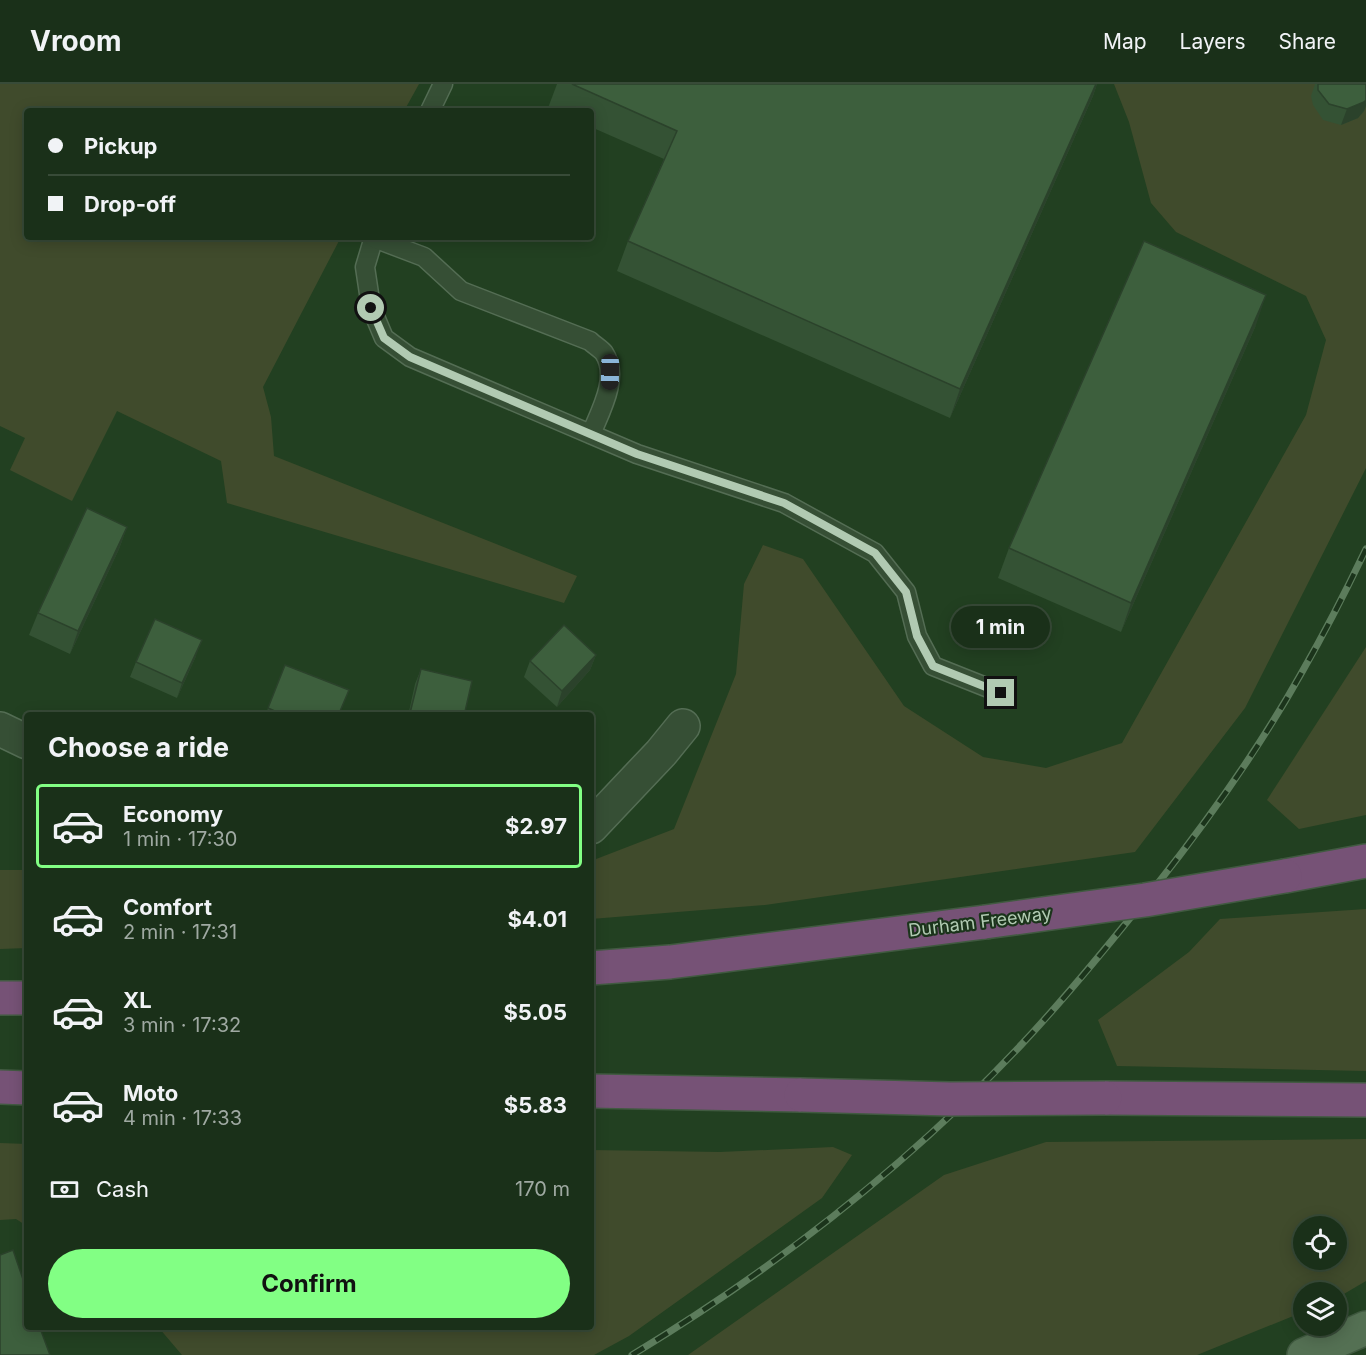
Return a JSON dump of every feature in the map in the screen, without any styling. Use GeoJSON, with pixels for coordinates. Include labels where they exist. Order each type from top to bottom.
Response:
{"type":"FeatureCollection","features":[{"type":"Feature","properties":{"kind":"highway","name":"Durham Freeway"},"geometry":{"type":"LineString","coordinates":[[594,968],[670,962],[1145,900],[1366,861]]}},
{"type":"Feature","properties":{"kind":"highway"},"geometry":{"type":"LineString","coordinates":[[0,998],[24,998]]}},
{"type":"Feature","properties":{"kind":"highway"},"geometry":{"type":"LineString","coordinates":[[0,1087],[24,1088]]}},
{"type":"Feature","properties":{"kind":"highway"},"geometry":{"type":"LineString","coordinates":[[594,1091],[950,1099],[1366,1100]]}},
{"type":"Feature","properties":{"kind":"main road"},"geometry":{"type":"LineString","coordinates":[[1304,1355],[1366,1328]]}},
{"type":"Feature","properties":{"kind":"street"},"geometry":{"type":"LineString","coordinates":[[594,824],[662,753],[683,726]]}},
{"type":"Feature","properties":{"kind":"street"},"geometry":{"type":"LineString","coordinates":[[0,729],[24,741]]}},
{"type":"Feature","properties":{"kind":"lane"},"geometry":{"type":"LineString","coordinates":[[431,108],[443,84]]}},
{"type":"Feature","properties":{"kind":"lane"},"geometry":{"type":"LineString","coordinates":[[373,240],[364,267],[371,308],[384,338],[410,357],[637,454],[784,503],[875,553],[906,592],[917,636],[933,666],[1001,693]]}},
{"type":"Feature","properties":{"kind":"lane"},"geometry":{"type":"LineString","coordinates":[[382,240],[424,257],[461,291],[590,341],[605,354],[610,372],[609,391],[591,434]]}},
{"type":"Feature","properties":{"kind":"green space"},"geometry":{"type":"Polygon","coordinates":[[[0,84],[419,84],[406,108],[24,108],[24,240],[339,240],[263,387],[271,417],[274,456],[577,576],[564,603],[227,503],[221,461],[117,411],[72,501],[10,470],[25,438],[0,426],[0,84]]]}},
{"type":"Feature","properties":{"kind":"green space"},"geometry":{"type":"Polygon","coordinates":[[[1114,84],[1366,84],[1366,468],[1245,708],[1135,852],[765,905],[594,919],[594,860],[674,829],[736,674],[744,584],[763,545],[803,559],[904,706],[983,757],[1046,768],[1122,743],[1306,415],[1326,340],[1306,296],[1176,232],[1151,203],[1129,122],[1114,84]]]}},
{"type":"Feature","properties":{"kind":"green space"},"geometry":{"type":"Polygon","coordinates":[[[1366,647],[1366,815],[1299,829],[1267,800],[1366,647]]]}},
{"type":"Feature","properties":{"kind":"green space"},"geometry":{"type":"Polygon","coordinates":[[[0,870],[24,870],[24,948],[0,949],[0,870]]]}},
{"type":"Feature","properties":{"kind":"green space"},"geometry":{"type":"Polygon","coordinates":[[[1366,909],[1366,1071],[1117,1066],[1098,1020],[1189,952],[1220,919],[1366,909]]]}},
{"type":"Feature","properties":{"kind":"green space"},"geometry":{"type":"Polygon","coordinates":[[[1366,1139],[1366,1281],[1347,1292],[1347,1282],[1293,1282],[1293,1316],[1197,1355],[688,1355],[944,1175],[1046,1142],[1366,1139]]]}},
{"type":"Feature","properties":{"kind":"green space"},"geometry":{"type":"Polygon","coordinates":[[[0,1143],[24,1144],[24,1224],[16,1219],[0,1220],[0,1143]]]}},
{"type":"Feature","properties":{"kind":"green space"},"geometry":{"type":"Polygon","coordinates":[[[833,1147],[852,1155],[822,1198],[629,1336],[594,1355],[182,1355],[161,1330],[594,1330],[594,1150],[720,1152],[833,1147]]]}},
{"type":"Feature","properties":{"kind":"building"},"geometry":{"type":"Polygon","coordinates":[[[572,84],[1096,84],[960,389],[628,241],[677,131],[572,84]]]}},
{"type":"Feature","properties":{"kind":"building"},"geometry":{"type":"Polygon","coordinates":[[[1318,84],[1366,84],[1366,100],[1347,109],[1329,104],[1318,90],[1318,84]]]}},
{"type":"Feature","properties":{"kind":"building"},"geometry":{"type":"Polygon","coordinates":[[[1144,241],[1266,295],[1131,603],[1009,548],[1144,241]]]}},
{"type":"Feature","properties":{"kind":"building"},"geometry":{"type":"Polygon","coordinates":[[[87,508],[127,527],[78,631],[38,613],[87,508]]]}},
{"type":"Feature","properties":{"kind":"building"},"geometry":{"type":"Polygon","coordinates":[[[155,619],[202,640],[182,683],[136,662],[155,619]]]}},
{"type":"Feature","properties":{"kind":"building"},"geometry":{"type":"Polygon","coordinates":[[[564,625],[596,655],[562,691],[530,661],[564,625]]]}},
{"type":"Feature","properties":{"kind":"building"},"geometry":{"type":"Polygon","coordinates":[[[285,665],[349,690],[340,712],[277,712],[268,708],[285,665]]]}},
{"type":"Feature","properties":{"kind":"building"},"geometry":{"type":"Polygon","coordinates":[[[421,669],[472,681],[465,712],[410,712],[421,669]]]}},
{"type":"Feature","properties":{"kind":"building"},"geometry":{"type":"Polygon","coordinates":[[[13,1250],[24,1282],[24,1330],[41,1330],[50,1355],[0,1355],[0,1255],[13,1250]]]}},
{"type":"Feature","properties":{"kind":"railway"},"geometry":{"type":"LineString","coordinates":[[632,1355],[737,1287],[837,1213],[933,1132],[1022,1044],[1090,967],[1155,887],[1233,783],[1302,672],[1366,549]]}},
{"type":"Feature","properties":{"kind":"route"},"geometry":{"type":"LineString","coordinates":[[371,308],[384,338],[410,357],[637,454],[784,503],[875,553],[906,592],[917,636],[933,666],[1001,693]]}}]}
